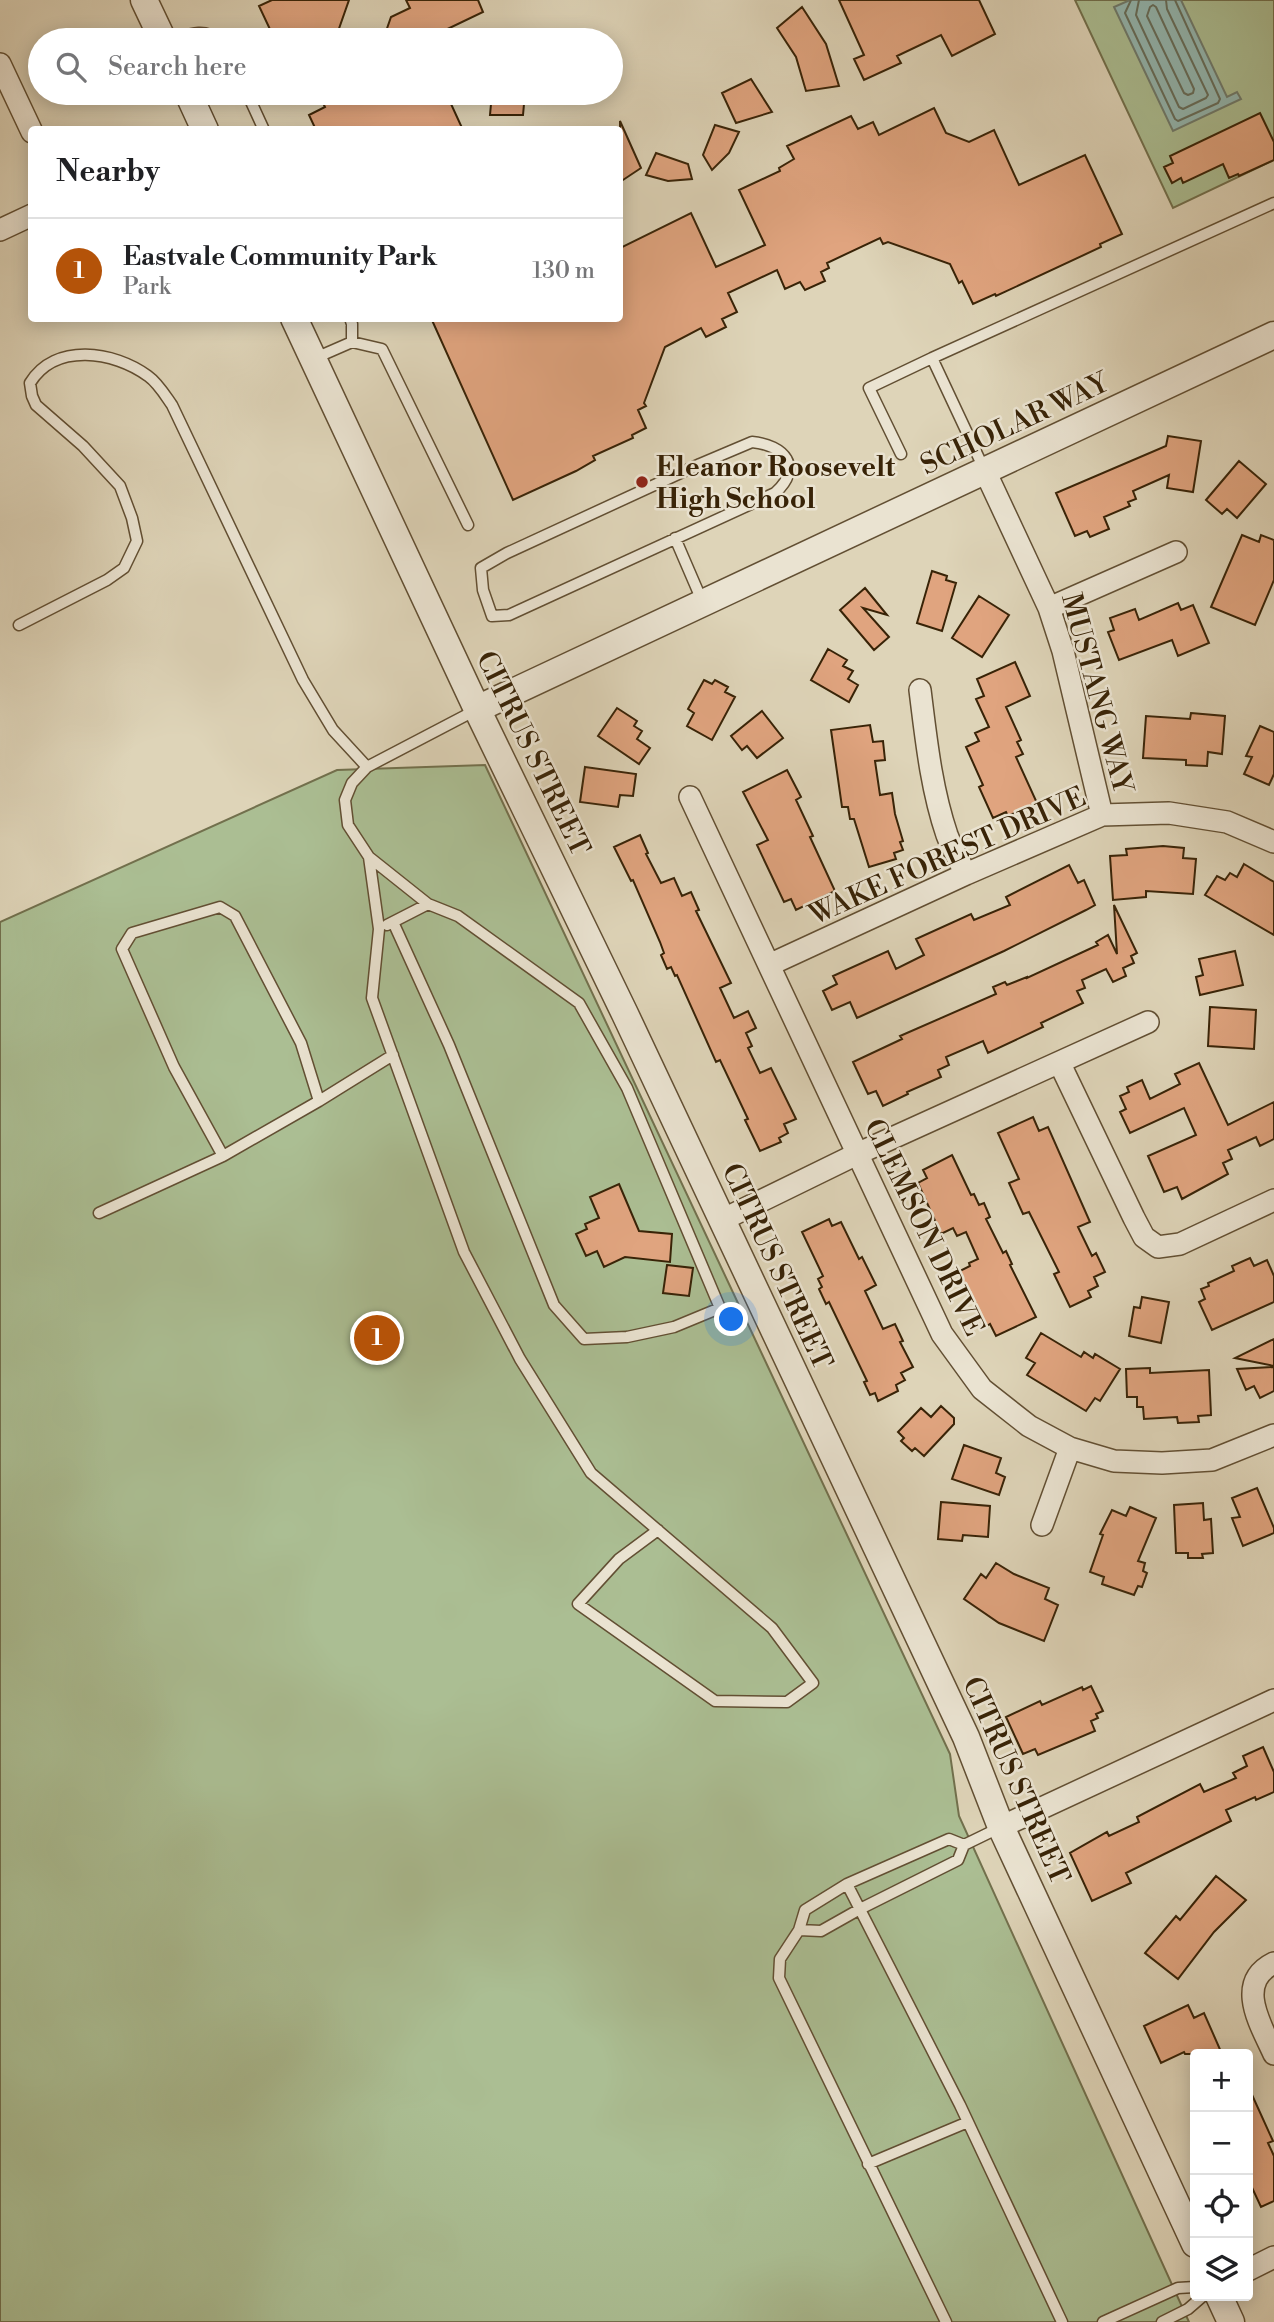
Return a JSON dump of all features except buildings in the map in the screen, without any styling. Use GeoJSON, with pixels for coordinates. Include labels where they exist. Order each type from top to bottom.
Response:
{"type":"FeatureCollection","features":[{"type":"Feature","properties":{"kind":"street"},"geometry":{"type":"LineString","coordinates":[[144,0],[157,28]]}},
{"type":"Feature","properties":{"kind":"street"},"geometry":{"type":"LineString","coordinates":[[0,64],[29,126]]}},
{"type":"Feature","properties":{"kind":"street"},"geometry":{"type":"LineString","coordinates":[[194,105],[203,126]]}},
{"type":"Feature","properties":{"kind":"street"},"geometry":{"type":"LineString","coordinates":[[0,230],[28,217]]}},
{"type":"Feature","properties":{"kind":"street","name":"CITRUS STREET"},"geometry":{"type":"LineString","coordinates":[[296,322],[966,1737],[1002,1827],[1192,2238]]}},
{"type":"Feature","properties":{"kind":"street","name":"SCHOLAR WAY"},"geometry":{"type":"LineString","coordinates":[[477,709],[1274,335]]}},
{"type":"Feature","properties":{"kind":"street","name":"MUSTANG WAY"},"geometry":{"type":"LineString","coordinates":[[985,471],[1049,608],[1063,651],[1102,815]]}},
{"type":"Feature","properties":{"kind":"street"},"geometry":{"type":"LineString","coordinates":[[1049,608],[1176,552]]}},
{"type":"Feature","properties":{"kind":"street"},"geometry":{"type":"LineString","coordinates":[[920,690],[927,748],[947,836],[965,874]]}},
{"type":"Feature","properties":{"kind":"street","name":"CLEMSON DRIVE"},"geometry":{"type":"LineString","coordinates":[[690,797],[942,1334],[982,1389],[1029,1426],[1070,1448],[1114,1461],[1162,1463],[1212,1460],[1274,1435]]}},
{"type":"Feature","properties":{"kind":"street","name":"WAKE FOREST DRIVE"},"geometry":{"type":"LineString","coordinates":[[769,965],[965,874],[1102,815],[1169,813],[1216,820],[1274,842]]}},
{"type":"Feature","properties":{"kind":"street"},"geometry":{"type":"LineString","coordinates":[[722,1220],[857,1154],[1148,1022]]}},
{"type":"Feature","properties":{"kind":"street"},"geometry":{"type":"LineString","coordinates":[[1060,1064],[1144,1237],[1158,1247],[1180,1244],[1274,1200]]}},
{"type":"Feature","properties":{"kind":"street"},"geometry":{"type":"LineString","coordinates":[[1042,1525],[1070,1448]]}},
{"type":"Feature","properties":{"kind":"street"},"geometry":{"type":"LineString","coordinates":[[1002,1827],[1274,1700]]}},
{"type":"Feature","properties":{"kind":"street"},"geometry":{"type":"LineString","coordinates":[[1274,1963],[1265,1967],[1255,1982],[1252,2001],[1274,2054]]}},
{"type":"Feature","properties":{"kind":"street"},"geometry":{"type":"LineString","coordinates":[[1253,2268],[1274,2258]]}},
{"type":"Feature","properties":{"kind":"street"},"geometry":{"type":"LineString","coordinates":[[1221,2301],[1231,2322]]}},
{"type":"Feature","properties":{"kind":"lane"},"geometry":{"type":"LineString","coordinates":[[253,105],[262,126]]}},
{"type":"Feature","properties":{"kind":"lane"},"geometry":{"type":"LineString","coordinates":[[901,454],[869,388],[1274,202]]}},
{"type":"Feature","properties":{"kind":"lane"},"geometry":{"type":"LineString","coordinates":[[350,322],[352,342]]}},
{"type":"Feature","properties":{"kind":"lane"},"geometry":{"type":"LineString","coordinates":[[313,359],[352,342],[382,349],[468,525]]}},
{"type":"Feature","properties":{"kind":"lane"},"geometry":{"type":"LineString","coordinates":[[19,625],[107,580],[124,568],[137,541],[136,529],[120,486],[83,446],[36,405],[30,383],[42,368],[74,355],[100,355],[118,359],[149,377],[172,405],[303,680],[333,730],[367,767]]}},
{"type":"Feature","properties":{"kind":"lane"},"geometry":{"type":"LineString","coordinates":[[932,358],[985,471]]}},
{"type":"Feature","properties":{"kind":"lane"},"geometry":{"type":"LineString","coordinates":[[752,442],[768,444],[783,452],[790,467],[786,484],[775,493],[674,538],[509,615],[492,615],[483,590],[481,568],[507,553],[700,464],[752,442]]}},
{"type":"Feature","properties":{"kind":"lane"},"geometry":{"type":"LineString","coordinates":[[674,538],[703,603]]}},
{"type":"Feature","properties":{"kind":"lane"},"geometry":{"type":"LineString","coordinates":[[393,922],[449,1045],[554,1305],[584,1339],[627,1337],[674,1327],[720,1308],[627,1088],[579,1003],[458,916],[428,904],[369,856],[348,825],[344,810],[345,800],[352,783],[367,767],[477,709]]}},
{"type":"Feature","properties":{"kind":"lane"},"geometry":{"type":"LineString","coordinates":[[369,856],[379,929],[372,998],[464,1252],[520,1359],[591,1473],[658,1530],[772,1628],[813,1683],[787,1702],[715,1701],[578,1604],[619,1559],[658,1530]]}},
{"type":"Feature","properties":{"kind":"lane"},"geometry":{"type":"LineString","coordinates":[[379,929],[428,904]]}},
{"type":"Feature","properties":{"kind":"lane"},"geometry":{"type":"LineString","coordinates":[[223,1156],[174,1067],[122,949],[132,933],[220,907],[235,916],[300,1043],[319,1101]]}},
{"type":"Feature","properties":{"kind":"lane"},"geometry":{"type":"LineString","coordinates":[[99,1213],[223,1156],[393,1055]]}},
{"type":"Feature","properties":{"kind":"lane"},"geometry":{"type":"LineString","coordinates":[[946,2322],[779,1978],[780,1959],[799,1930],[805,1910],[847,1884],[949,1839],[964,1844],[1002,1827]]}},
{"type":"Feature","properties":{"kind":"lane"},"geometry":{"type":"LineString","coordinates":[[799,1930],[821,1931],[958,1860],[964,1844]]}},
{"type":"Feature","properties":{"kind":"lane"},"geometry":{"type":"LineString","coordinates":[[847,1884],[968,2122],[1062,2322]]}},
{"type":"Feature","properties":{"kind":"lane"},"geometry":{"type":"LineString","coordinates":[[868,2164],[968,2122]]}},
{"type":"Feature","properties":{"kind":"lane"},"geometry":{"type":"LineString","coordinates":[[1103,2322],[1178,2288],[1190,2287]]}},
{"type":"Feature","properties":{"kind":"lane"},"geometry":{"type":"LineString","coordinates":[[1162,2322],[1188,2309],[1197,2301]]}},
{"type":"Feature","properties":{"kind":"green space"},"geometry":{"type":"Polygon","coordinates":[[[1075,0],[1274,0],[1274,160],[1173,208],[1075,0]]]}},
{"type":"Feature","properties":{"kind":"green space"},"geometry":{"type":"Polygon","coordinates":[[[485,765],[950,1754],[959,1816],[1189,2322],[0,2322],[0,922],[337,770],[485,765]]]}},
{"type":"Feature","properties":{"kind":"water"},"geometry":{"type":"Polygon","coordinates":[[[1130,0],[1181,0],[1227,97],[1237,92],[1241,99],[1173,131],[1114,7],[1130,0]]]}},
{"type":"Feature","properties":{"kind":"place","name":"Eleanor Roosevelt High School"},"geometry":{"type":"Point","coordinates":[642,482]}},
{"type":"Feature","properties":{"kind":"place","name":"Eastvale Community Park"},"geometry":{"type":"Point","coordinates":[377,1338]}}]}
